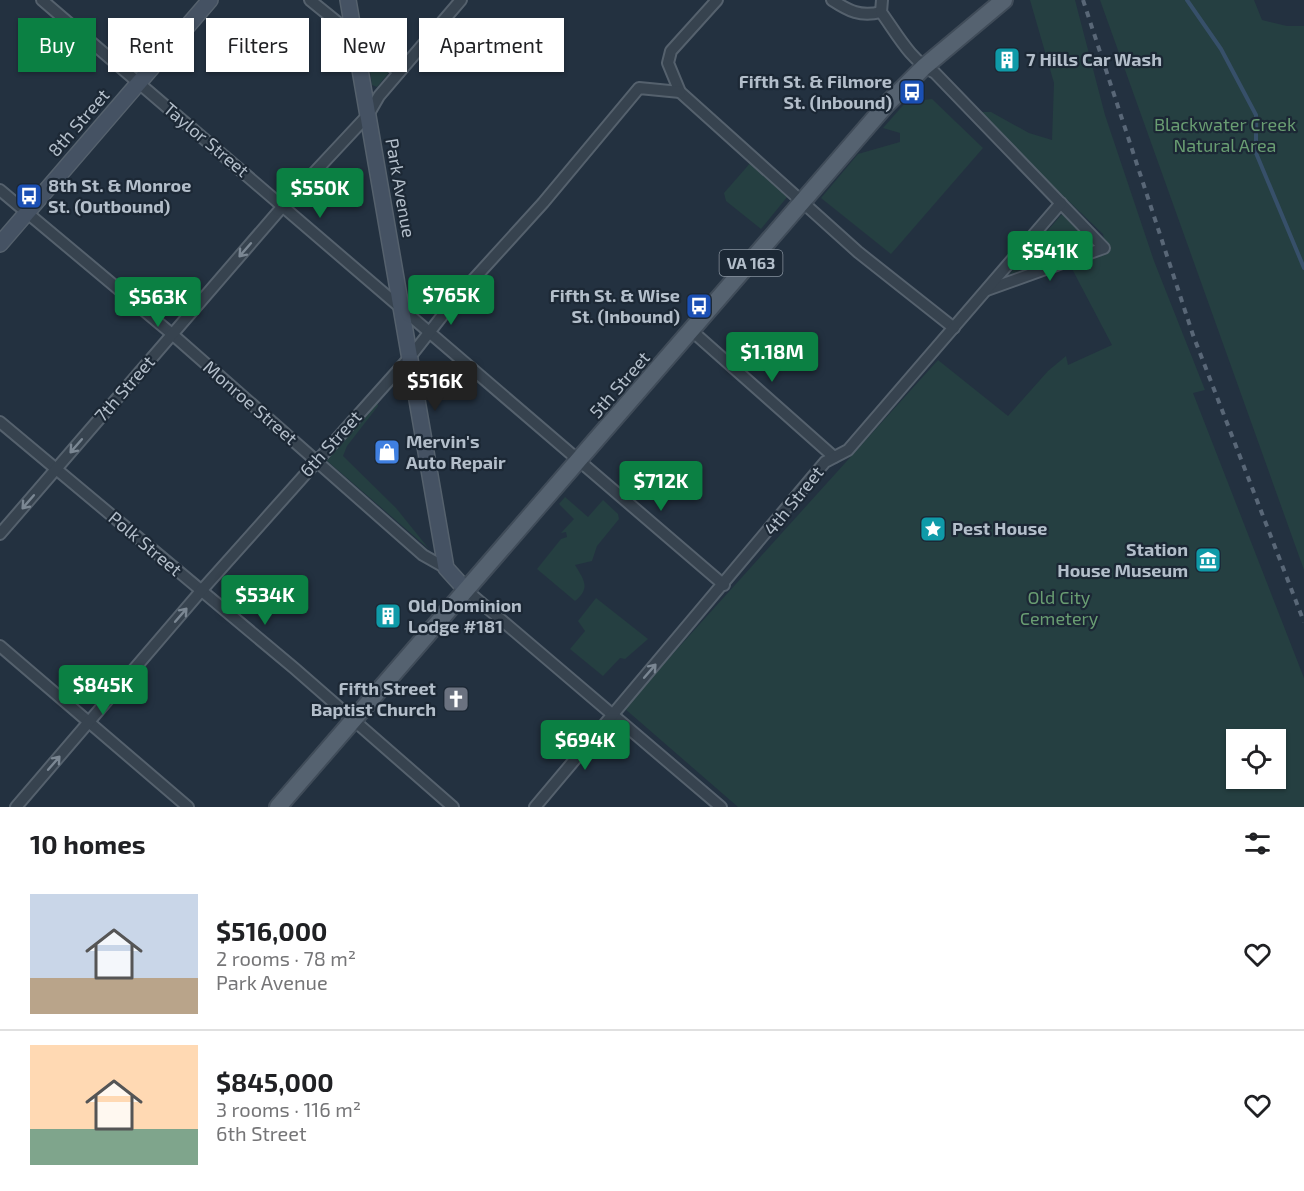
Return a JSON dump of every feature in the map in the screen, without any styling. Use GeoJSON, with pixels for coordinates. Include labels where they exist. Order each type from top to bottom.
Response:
{"type":"FeatureCollection","features":[{"type":"Feature","properties":{"kind":"main road","name":"8th Street"},"geometry":{"type":"LineString","coordinates":[[0,244],[210,0]]}},
{"type":"Feature","properties":{"kind":"main road","name":"Park Avenue"},"geometry":{"type":"LineString","coordinates":[[348,0],[351,18]]}},
{"type":"Feature","properties":{"kind":"main road","name":"5th Street"},"geometry":{"type":"LineString","coordinates":[[278,807],[465,589],[692,332],[886,105],[924,68],[1004,0]]}},
{"type":"Feature","properties":{"kind":"main road","name":"Park Avenue"},"geometry":{"type":"LineString","coordinates":[[360,72],[446,568]]}},
{"type":"Feature","properties":{"kind":"main road"},"geometry":{"type":"LineString","coordinates":[[446,568],[465,589]]}},
{"type":"Feature","properties":{"kind":"street","name":"Taylor Street"},"geometry":{"type":"LineString","coordinates":[[42,0],[724,585]]}},
{"type":"Feature","properties":{"kind":"street"},"geometry":{"type":"LineString","coordinates":[[310,0],[332,18]]}},
{"type":"Feature","properties":{"kind":"street","name":"7th Street"},"geometry":{"type":"LineString","coordinates":[[407,63],[461,0]]}},
{"type":"Feature","properties":{"kind":"street"},"geometry":{"type":"LineString","coordinates":[[717,0],[671,51],[668,63],[680,92],[804,201],[858,252],[954,328]]}},
{"type":"Feature","properties":{"kind":"street"},"geometry":{"type":"LineString","coordinates":[[832,0],[855,14],[867,15],[881,12]]}},
{"type":"Feature","properties":{"kind":"street"},"geometry":{"type":"LineString","coordinates":[[882,0],[881,12],[924,68],[935,73],[1104,248],[986,290]]}},
{"type":"Feature","properties":{"kind":"street","name":"7th Street"},"geometry":{"type":"LineString","coordinates":[[0,534],[283,206],[368,115],[379,96],[399,72]]}},
{"type":"Feature","properties":{"kind":"street","name":"6th Street"},"geometry":{"type":"LineString","coordinates":[[16,807],[201,591],[410,357],[428,332],[543,203],[639,88],[680,92]]}},
{"type":"Feature","properties":{"kind":"street","name":"Monroe Street"},"geometry":{"type":"LineString","coordinates":[[0,190],[172,334],[423,555],[446,568]]}},
{"type":"Feature","properties":{"kind":"street","name":"4th Street"},"geometry":{"type":"LineString","coordinates":[[535,807],[724,585],[825,462],[848,450],[1061,203]]}},
{"type":"Feature","properties":{"kind":"street"},"geometry":{"type":"LineString","coordinates":[[692,332],[834,457]]}},
{"type":"Feature","properties":{"kind":"street","name":"Polk Street"},"geometry":{"type":"LineString","coordinates":[[0,422],[453,807]]}},
{"type":"Feature","properties":{"kind":"street"},"geometry":{"type":"LineString","coordinates":[[465,589],[721,807]]}},
{"type":"Feature","properties":{"kind":"street"},"geometry":{"type":"LineString","coordinates":[[0,646],[188,807]]}},
{"type":"Feature","properties":{"kind":"green space","name":"Old City Cemetery"},"geometry":{"type":"Polygon","coordinates":[[[1030,0],[1075,0],[1105,115],[1154,261],[1205,390],[1193,393],[1304,678],[1304,807],[738,807],[624,708],[938,360],[1008,416],[1048,371],[1066,356],[1068,365],[1112,345],[1070,265],[1107,254],[1103,234],[976,112],[991,112],[1029,133],[1052,140],[1054,83],[1030,0]]]}},
{"type":"Feature","properties":{"kind":"green space","name":"Blackwater Creek Natural Area"},"geometry":{"type":"Polygon","coordinates":[[[1100,0],[1254,0],[1262,20],[1287,26],[1304,26],[1304,570],[1100,0]]]}},
{"type":"Feature","properties":{"kind":"green space"},"geometry":{"type":"Polygon","coordinates":[[[370,72],[389,72],[377,87],[372,85],[370,72]]]}},
{"type":"Feature","properties":{"kind":"green space"},"geometry":{"type":"Polygon","coordinates":[[[932,99],[983,148],[891,254],[821,198],[858,154],[900,142],[900,133],[883,128],[906,102],[932,99]]]}},
{"type":"Feature","properties":{"kind":"green space"},"geometry":{"type":"Polygon","coordinates":[[[752,161],[788,196],[761,229],[726,201],[724,193],[752,161]]]}},
{"type":"Feature","properties":{"kind":"green space"},"geometry":{"type":"Polygon","coordinates":[[[1062,214],[1094,243],[1009,275],[1062,214]]]}},
{"type":"Feature","properties":{"kind":"green space"},"geometry":{"type":"Polygon","coordinates":[[[377,402],[378,406],[347,446],[343,456],[396,508],[429,549],[325,459],[377,402]]]}},
{"type":"Feature","properties":{"kind":"green space"},"geometry":{"type":"Polygon","coordinates":[[[565,497],[588,517],[603,500],[618,514],[619,519],[597,546],[592,561],[575,565],[583,580],[584,588],[575,601],[537,569],[561,539],[567,537],[566,532],[561,533],[574,519],[559,504],[565,497]]]}},
{"type":"Feature","properties":{"kind":"green space"},"geometry":{"type":"Polygon","coordinates":[[[596,598],[648,639],[625,659],[620,658],[603,676],[570,649],[585,631],[578,621],[596,598]]]}},
{"type":"Feature","properties":{"kind":"waterway"},"geometry":{"type":"LineString","coordinates":[[1187,0],[1221,49],[1256,115],[1256,153],[1304,268]]}},
{"type":"Feature","properties":{"kind":"railway"},"geometry":{"type":"LineString","coordinates":[[1083,0],[1193,335],[1304,622]]}},
{"type":"Feature","properties":{"kind":"place","name":"7 Hills Car Wash"},"geometry":{"type":"Point","coordinates":[1007,60]}},
{"type":"Feature","properties":{"kind":"place","name":"Fifth St. & Filmore St. (Inbound)"},"geometry":{"type":"Point","coordinates":[912,92]}},
{"type":"Feature","properties":{"kind":"place","name":"8th St. & Monroe St. (Outbound)"},"geometry":{"type":"Point","coordinates":[29,196]}},
{"type":"Feature","properties":{"kind":"place","name":"Fifth St. & Wise St. (Inbound)"},"geometry":{"type":"Point","coordinates":[699,306]}},
{"type":"Feature","properties":{"kind":"place","name":"Mervin's Auto Repair"},"geometry":{"type":"Point","coordinates":[387,452]}},
{"type":"Feature","properties":{"kind":"place","name":"Pest House"},"geometry":{"type":"Point","coordinates":[933,529]}},
{"type":"Feature","properties":{"kind":"place","name":"Station House Museum"},"geometry":{"type":"Point","coordinates":[1208,560]}},
{"type":"Feature","properties":{"kind":"place","name":"Old Dominion Lodge #181"},"geometry":{"type":"Point","coordinates":[388,616]}},
{"type":"Feature","properties":{"kind":"place","name":"Fifth Street Baptist Church"},"geometry":{"type":"Point","coordinates":[456,699]}}]}
